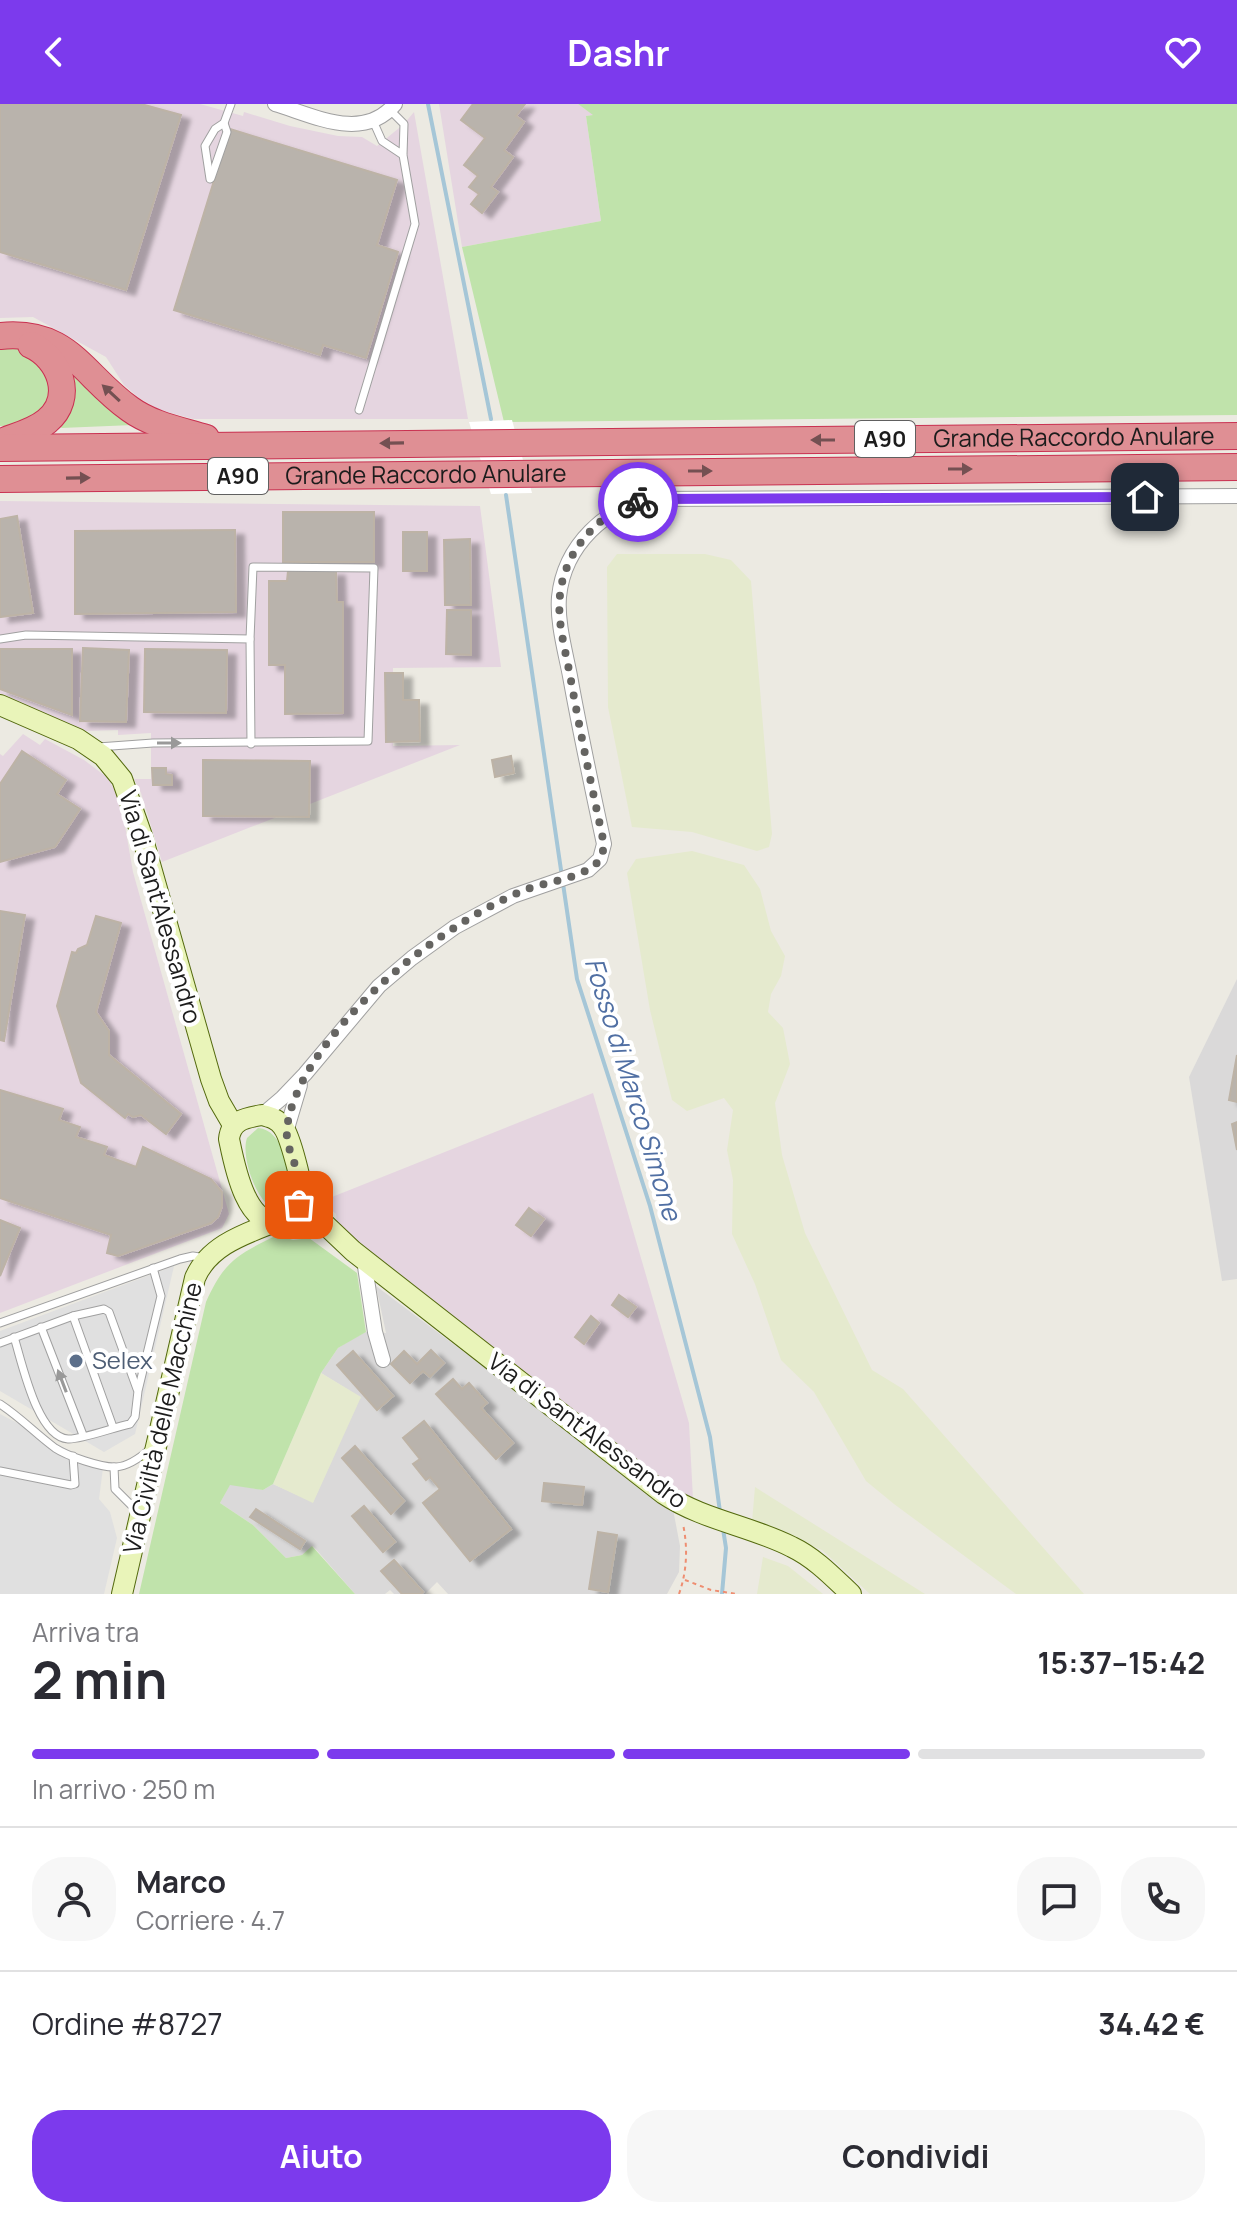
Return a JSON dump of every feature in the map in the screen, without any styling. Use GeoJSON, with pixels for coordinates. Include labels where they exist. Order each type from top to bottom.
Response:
{"type":"FeatureCollection","features":[{"type":"Feature","properties":{"kind":"highway"},"geometry":{"type":"LineString","coordinates":[[0,337],[26,334],[53,343],[76,359],[116,398],[138,414],[232,445]]}},
{"type":"Feature","properties":{"kind":"highway"},"geometry":{"type":"LineString","coordinates":[[0,337],[30,345],[46,354],[57,368],[62,388],[59,404],[50,419],[0,442]]}},
{"type":"Feature","properties":{"kind":"highway","name":"Grande Raccordo Anulare"},"geometry":{"type":"LineString","coordinates":[[0,448],[1237,436]]}},
{"type":"Feature","properties":{"kind":"highway","name":"Grande Raccordo Anulare"},"geometry":{"type":"LineString","coordinates":[[0,479],[1237,467]]}},
{"type":"Feature","properties":{"kind":"street"},"geometry":{"type":"LineString","coordinates":[[275,104],[347,125],[367,124],[391,109]]}},
{"type":"Feature","properties":{"kind":"street"},"geometry":{"type":"LineString","coordinates":[[233,1125],[262,1115],[282,1098],[379,986],[424,949],[496,904],[523,891],[579,873],[597,863],[604,844],[559,609],[561,585],[579,545],[598,522],[627,505],[655,499],[1237,496]]}},
{"type":"Feature","properties":{"kind":"street","name":"Via di Sant'Alessandro"},"geometry":{"type":"LineString","coordinates":[[0,705],[60,730],[92,748],[114,767],[129,793],[211,1079],[233,1125],[229,1139],[247,1201],[258,1216],[317,1228],[338,1238]]}},
{"type":"Feature","properties":{"kind":"street"},"geometry":{"type":"LineString","coordinates":[[286,1132],[294,1097],[305,1074]]}},
{"type":"Feature","properties":{"kind":"street"},"geometry":{"type":"LineString","coordinates":[[262,1115],[278,1121],[286,1132]]}},
{"type":"Feature","properties":{"kind":"street","name":"Via di Sant'Alessandro"},"geometry":{"type":"LineString","coordinates":[[286,1132],[303,1194],[314,1214],[364,1260],[678,1503],[805,1554],[851,1594]]}},
{"type":"Feature","properties":{"kind":"street"},"geometry":{"type":"LineString","coordinates":[[212,1254],[296,1210],[303,1194]]}},
{"type":"Feature","properties":{"kind":"street","name":"Via Civiltà delle Macchine"},"geometry":{"type":"LineString","coordinates":[[122,1594],[190,1293],[197,1272],[247,1201]]}},
{"type":"Feature","properties":{"kind":"street"},"geometry":{"type":"LineString","coordinates":[[364,1260],[375,1332],[383,1360]]}},
{"type":"Feature","properties":{"kind":"lane"},"geometry":{"type":"LineString","coordinates":[[224,123],[227,132],[210,179],[205,146],[215,129],[224,123],[231,104]]}},
{"type":"Feature","properties":{"kind":"lane"},"geometry":{"type":"LineString","coordinates":[[359,410],[415,224],[403,155],[404,124],[391,109],[374,123],[382,141],[403,155]]}},
{"type":"Feature","properties":{"kind":"lane"},"geometry":{"type":"LineString","coordinates":[[92,748],[153,743],[251,744],[368,741],[374,568],[253,567],[251,744]]}},
{"type":"Feature","properties":{"kind":"lane"},"geometry":{"type":"LineString","coordinates":[[0,639],[26,635],[250,639]]}},
{"type":"Feature","properties":{"kind":"lane"},"geometry":{"type":"LineString","coordinates":[[0,1323],[153,1268],[190,1256],[212,1254]]}},
{"type":"Feature","properties":{"kind":"lane"},"geometry":{"type":"LineString","coordinates":[[14,1337],[39,1417],[65,1439],[134,1421],[138,1391],[161,1296],[153,1268]]}},
{"type":"Feature","properties":{"kind":"lane"},"geometry":{"type":"LineString","coordinates":[[0,1343],[73,1316],[104,1309],[109,1312],[138,1391]]}},
{"type":"Feature","properties":{"kind":"lane"},"geometry":{"type":"LineString","coordinates":[[73,1316],[113,1427]]}},
{"type":"Feature","properties":{"kind":"lane"},"geometry":{"type":"LineString","coordinates":[[41,1327],[83,1435]]}},
{"type":"Feature","properties":{"kind":"lane"},"geometry":{"type":"LineString","coordinates":[[0,1404],[57,1449],[114,1467],[137,1459],[157,1443]]}},
{"type":"Feature","properties":{"kind":"lane"},"geometry":{"type":"LineString","coordinates":[[33,1429],[39,1417]]}},
{"type":"Feature","properties":{"kind":"lane"},"geometry":{"type":"LineString","coordinates":[[0,1471],[71,1485],[75,1484],[76,1479],[73,1456]]}},
{"type":"Feature","properties":{"kind":"lane"},"geometry":{"type":"LineString","coordinates":[[114,1467],[115,1489],[141,1514]]}},
{"type":"Feature","properties":{"kind":"path"},"geometry":{"type":"LineString","coordinates":[[678,1503],[687,1544],[684,1580],[679,1594]]}},
{"type":"Feature","properties":{"kind":"path"},"geometry":{"type":"LineString","coordinates":[[684,1580],[711,1590],[736,1593]]}},
{"type":"Feature","properties":{"kind":"shaded area"},"geometry":{"type":"Polygon","coordinates":[[[0,104],[200,104],[338,136],[362,137],[377,146],[414,112],[468,419],[193,419],[160,410],[139,398],[124,385],[106,357],[33,317],[0,318],[0,104]]]}},
{"type":"Feature","properties":{"kind":"shaded area"},"geometry":{"type":"Polygon","coordinates":[[[439,104],[578,104],[594,115],[586,116],[601,221],[462,247],[439,104]]]}},
{"type":"Feature","properties":{"kind":"shaded area"},"geometry":{"type":"Polygon","coordinates":[[[0,501],[480,506],[501,667],[393,668],[393,746],[460,745],[162,862],[134,779],[151,779],[151,733],[118,735],[118,730],[85,731],[0,694],[0,501]]]}},
{"type":"Feature","properties":{"kind":"shaded area"},"geometry":{"type":"Polygon","coordinates":[[[23,734],[40,745],[45,739],[84,760],[108,778],[121,803],[133,872],[229,1214],[222,1228],[0,1313],[0,754],[3,756],[23,734]]]}},
{"type":"Feature","properties":{"kind":"shaded area"},"geometry":{"type":"Polygon","coordinates":[[[1237,979],[1237,1279],[1222,1281],[1189,1077],[1237,979]]]}},
{"type":"Feature","properties":{"kind":"shaded area"},"geometry":{"type":"Polygon","coordinates":[[[593,1093],[689,1423],[693,1499],[658,1480],[337,1227],[336,1214],[322,1201],[593,1093]]]}},
{"type":"Feature","properties":{"kind":"shaded area","name":"Selex"},"geometry":{"type":"Polygon","coordinates":[[[174,1266],[135,1434],[104,1452],[0,1391],[0,1331],[174,1266]]]}},
{"type":"Feature","properties":{"kind":"shaded area"},"geometry":{"type":"Polygon","coordinates":[[[376,1286],[673,1509],[680,1546],[679,1572],[667,1594],[448,1594],[437,1582],[425,1594],[394,1594],[390,1590],[385,1594],[355,1594],[313,1546],[302,1555],[286,1558],[253,1525],[220,1503],[230,1484],[263,1490],[273,1484],[313,1502],[360,1397],[321,1373],[338,1348],[352,1339],[366,1332],[386,1333],[376,1286]]]}},
{"type":"Feature","properties":{"kind":"shaded area"},"geometry":{"type":"Polygon","coordinates":[[[0,1414],[103,1468],[99,1499],[110,1512],[117,1538],[104,1594],[0,1594],[0,1414]]]}},
{"type":"Feature","properties":{"kind":"green space"},"geometry":{"type":"Polygon","coordinates":[[[578,104],[1237,104],[1237,415],[504,422],[462,247],[601,221],[586,116],[593,115],[578,104]]]}},
{"type":"Feature","properties":{"kind":"green space"},"geometry":{"type":"Polygon","coordinates":[[[0,346],[29,351],[45,362],[52,400],[26,425],[0,426],[0,346]]]}},
{"type":"Feature","properties":{"kind":"green space"},"geometry":{"type":"Polygon","coordinates":[[[72,371],[133,425],[61,428],[74,401],[72,371]]]}},
{"type":"Feature","properties":{"kind":"green space"},"geometry":{"type":"Polygon","coordinates":[[[617,554],[705,554],[731,560],[751,581],[772,834],[769,847],[757,851],[692,832],[632,827],[608,707],[607,567],[617,554]]]}},
{"type":"Feature","properties":{"kind":"green space"},"geometry":{"type":"Polygon","coordinates":[[[692,851],[744,865],[760,889],[771,931],[785,956],[768,1012],[783,1028],[790,1064],[775,1103],[782,1155],[805,1233],[872,1370],[903,1389],[1084,1594],[1016,1594],[894,1504],[866,1481],[814,1392],[781,1360],[755,1284],[732,1234],[733,1180],[727,1150],[733,1110],[724,1098],[687,1111],[672,1100],[650,1010],[627,873],[636,859],[692,851]]]}},
{"type":"Feature","properties":{"kind":"green space"},"geometry":{"type":"Polygon","coordinates":[[[258,1128],[274,1136],[287,1163],[292,1192],[281,1206],[269,1206],[258,1193],[250,1174],[247,1138],[258,1128]]]}},
{"type":"Feature","properties":{"kind":"green space"},"geometry":{"type":"Polygon","coordinates":[[[277,1235],[293,1240],[309,1238],[357,1273],[366,1332],[338,1348],[321,1373],[273,1484],[263,1490],[230,1485],[220,1503],[253,1525],[286,1558],[302,1555],[312,1546],[355,1594],[139,1594],[206,1302],[219,1277],[234,1260],[277,1235]]]}},
{"type":"Feature","properties":{"kind":"green space"},"geometry":{"type":"Polygon","coordinates":[[[321,1373],[361,1397],[313,1503],[273,1484],[321,1373]]]}},
{"type":"Feature","properties":{"kind":"green space"},"geometry":{"type":"Polygon","coordinates":[[[755,1487],[925,1594],[870,1594],[822,1550],[752,1522],[755,1487]]]}},
{"type":"Feature","properties":{"kind":"green space"},"geometry":{"type":"Polygon","coordinates":[[[763,1557],[788,1566],[823,1594],[757,1594],[763,1557]]]}},
{"type":"Feature","properties":{"kind":"pier"},"geometry":{"type":"Polygon","coordinates":[[[512,420],[532,493],[491,494],[469,422],[512,420]]]}},
{"type":"Feature","properties":{"kind":"building"},"geometry":{"type":"Polygon","coordinates":[[[0,104],[141,104],[181,115],[126,290],[0,252],[0,104]]]}},
{"type":"Feature","properties":{"kind":"building"},"geometry":{"type":"Polygon","coordinates":[[[473,104],[525,104],[516,116],[524,122],[504,150],[513,157],[491,187],[498,192],[482,213],[471,204],[479,194],[469,187],[478,176],[464,165],[485,138],[461,120],[473,104]]]}},
{"type":"Feature","properties":{"kind":"building"},"geometry":{"type":"Polygon","coordinates":[[[230,129],[397,180],[377,245],[398,252],[366,358],[323,345],[320,355],[174,310],[230,129]]]}},
{"type":"Feature","properties":{"kind":"building"},"geometry":{"type":"Polygon","coordinates":[[[283,512],[374,512],[374,562],[283,562],[283,512]]]}},
{"type":"Feature","properties":{"kind":"building"},"geometry":{"type":"Polygon","coordinates":[[[17,516],[33,613],[0,617],[0,519],[17,516]]]}},
{"type":"Feature","properties":{"kind":"building"},"geometry":{"type":"Polygon","coordinates":[[[235,530],[236,612],[75,614],[75,531],[235,530]]]}},
{"type":"Feature","properties":{"kind":"building"},"geometry":{"type":"Polygon","coordinates":[[[403,532],[427,532],[427,571],[403,571],[403,532]]]}},
{"type":"Feature","properties":{"kind":"building"},"geometry":{"type":"Polygon","coordinates":[[[470,539],[471,605],[445,605],[444,540],[470,539]]]}},
{"type":"Feature","properties":{"kind":"building"},"geometry":{"type":"Polygon","coordinates":[[[288,571],[336,571],[337,602],[343,602],[343,713],[285,714],[285,665],[269,665],[269,581],[287,581],[288,571]]]}},
{"type":"Feature","properties":{"kind":"building"},"geometry":{"type":"Polygon","coordinates":[[[447,610],[471,610],[471,655],[446,654],[447,610]]]}},
{"type":"Feature","properties":{"kind":"building"},"geometry":{"type":"Polygon","coordinates":[[[83,648],[129,650],[126,722],[80,721],[83,648]]]}},
{"type":"Feature","properties":{"kind":"building"},"geometry":{"type":"Polygon","coordinates":[[[0,649],[72,649],[72,715],[0,689],[0,649]]]}},
{"type":"Feature","properties":{"kind":"building"},"geometry":{"type":"Polygon","coordinates":[[[145,649],[227,650],[226,713],[144,712],[145,649]]]}},
{"type":"Feature","properties":{"kind":"building"},"geometry":{"type":"Polygon","coordinates":[[[385,673],[403,673],[403,700],[419,700],[420,741],[386,742],[385,673]]]}},
{"type":"Feature","properties":{"kind":"building"},"geometry":{"type":"Polygon","coordinates":[[[22,751],[66,780],[57,794],[80,809],[55,847],[0,862],[0,784],[22,751]]]}},
{"type":"Feature","properties":{"kind":"building"},"geometry":{"type":"Polygon","coordinates":[[[511,756],[514,773],[495,777],[492,760],[511,756]]]}},
{"type":"Feature","properties":{"kind":"building"},"geometry":{"type":"Polygon","coordinates":[[[203,760],[310,761],[309,817],[203,816],[203,760]]]}},
{"type":"Feature","properties":{"kind":"building"},"geometry":{"type":"Polygon","coordinates":[[[152,768],[166,768],[166,774],[172,775],[172,785],[153,785],[152,768]]]}},
{"type":"Feature","properties":{"kind":"building"},"geometry":{"type":"Polygon","coordinates":[[[0,911],[25,915],[4,1041],[0,1040],[0,911]]]}},
{"type":"Feature","properties":{"kind":"building"},"geometry":{"type":"Polygon","coordinates":[[[96,916],[121,923],[96,1012],[109,1031],[109,1055],[181,1114],[166,1134],[141,1115],[133,1117],[128,1114],[125,1118],[81,1083],[57,1006],[72,952],[76,953],[87,945],[96,916]]]}},
{"type":"Feature","properties":{"kind":"building"},"geometry":{"type":"Polygon","coordinates":[[[1237,1055],[1237,1102],[1229,1100],[1237,1055]]]}},
{"type":"Feature","properties":{"kind":"building"},"geometry":{"type":"Polygon","coordinates":[[[0,1090],[63,1109],[59,1120],[80,1127],[76,1137],[107,1147],[104,1155],[136,1167],[143,1147],[211,1179],[222,1192],[218,1217],[211,1223],[118,1256],[107,1253],[111,1235],[0,1198],[0,1090]]]}},
{"type":"Feature","properties":{"kind":"building"},"geometry":{"type":"Polygon","coordinates":[[[1237,1122],[1237,1150],[1232,1124],[1237,1122]]]}},
{"type":"Feature","properties":{"kind":"building"},"geometry":{"type":"Polygon","coordinates":[[[529,1208],[544,1219],[531,1236],[516,1225],[529,1208]]]}},
{"type":"Feature","properties":{"kind":"building"},"geometry":{"type":"Polygon","coordinates":[[[0,1220],[20,1228],[0,1276],[0,1220]]]}},
{"type":"Feature","properties":{"kind":"building"},"geometry":{"type":"Polygon","coordinates":[[[619,1295],[636,1307],[628,1317],[612,1305],[619,1295]]]}},
{"type":"Feature","properties":{"kind":"building"},"geometry":{"type":"Polygon","coordinates":[[[591,1316],[599,1323],[584,1344],[575,1337],[591,1316]]]}},
{"type":"Feature","properties":{"kind":"building"},"geometry":{"type":"Polygon","coordinates":[[[431,1350],[444,1363],[430,1377],[423,1371],[410,1383],[391,1364],[404,1351],[417,1364],[431,1350]]]}},
{"type":"Feature","properties":{"kind":"building"},"geometry":{"type":"Polygon","coordinates":[[[353,1351],[393,1396],[377,1410],[337,1365],[353,1351]]]}},
{"type":"Feature","properties":{"kind":"building"},"geometry":{"type":"Polygon","coordinates":[[[453,1379],[462,1389],[469,1383],[487,1403],[481,1408],[513,1443],[496,1459],[436,1394],[453,1379]]]}},
{"type":"Feature","properties":{"kind":"building"},"geometry":{"type":"Polygon","coordinates":[[[424,1421],[511,1529],[470,1561],[423,1503],[440,1489],[430,1477],[426,1480],[413,1464],[420,1459],[403,1438],[424,1421]]]}},
{"type":"Feature","properties":{"kind":"building"},"geometry":{"type":"Polygon","coordinates":[[[355,1446],[404,1501],[391,1514],[342,1458],[355,1446]]]}},
{"type":"Feature","properties":{"kind":"building"},"geometry":{"type":"Polygon","coordinates":[[[544,1483],[584,1487],[582,1505],[542,1501],[544,1483]]]}},
{"type":"Feature","properties":{"kind":"building"},"geometry":{"type":"Polygon","coordinates":[[[364,1506],[395,1542],[383,1552],[352,1516],[364,1506]]]}},
{"type":"Feature","properties":{"kind":"building"},"geometry":{"type":"Polygon","coordinates":[[[256,1509],[305,1541],[300,1549],[250,1517],[256,1509]]]}},
{"type":"Feature","properties":{"kind":"building"},"geometry":{"type":"Polygon","coordinates":[[[598,1532],[617,1535],[608,1592],[589,1589],[598,1532]]]}},
{"type":"Feature","properties":{"kind":"building"},"geometry":{"type":"Polygon","coordinates":[[[394,1560],[423,1592],[421,1594],[402,1594],[381,1571],[394,1560]]]}},
{"type":"Feature","properties":{"kind":"waterway","name":"Fosso di Marco Simone"},"geometry":{"type":"LineString","coordinates":[[428,104],[491,419]]}},
{"type":"Feature","properties":{"kind":"waterway","name":"Fosso di Marco Simone"},"geometry":{"type":"LineString","coordinates":[[506,495],[577,979],[650,1206],[710,1437],[720,1512]]}},
{"type":"Feature","properties":{"kind":"waterway","name":"Fosso di Marco Simone"},"geometry":{"type":"LineString","coordinates":[[722,1594],[726,1548],[723,1529]]}},
{"type":"Feature","properties":{"kind":"way so far"},"geometry":{"type":"LineString","coordinates":[[299,1205],[302,1187],[286,1132],[294,1097],[305,1074],[347,1021],[379,986],[445,934],[523,891],[588,870],[602,856],[604,844],[562,634],[559,598],[569,566],[579,545],[591,530],[616,510],[638,502]]}},
{"type":"Feature","properties":{"kind":"place","name":"Selex"},"geometry":{"type":"Point","coordinates":[76,1361]}},
{"type":"Feature","properties":{"kind":"route"},"geometry":{"type":"LineString","coordinates":[[638,502],[655,499],[1145,497]]}}]}
